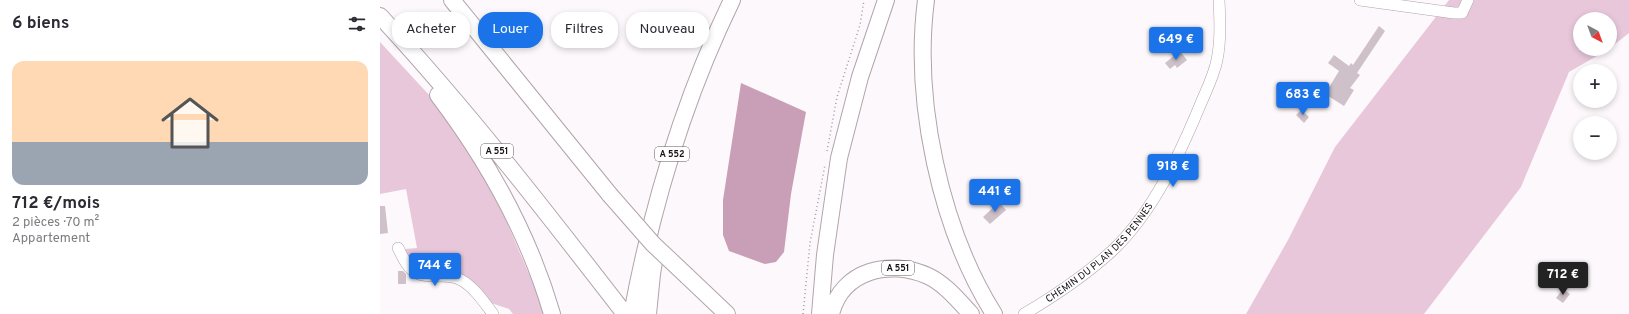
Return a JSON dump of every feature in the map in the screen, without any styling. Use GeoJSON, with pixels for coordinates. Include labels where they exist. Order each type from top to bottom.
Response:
{"type":"FeatureCollection","features":[{"type":"Feature","properties":{"kind":"highway"},"geometry":{"type":"LineString","coordinates":[[452,0],[610,195],[653,244],[727,314]]}},
{"type":"Feature","properties":{"kind":"highway","name":"A 552"},"geometry":{"type":"LineString","coordinates":[[632,314],[643,262],[670,161],[698,78],[732,0]]}},
{"type":"Feature","properties":{"kind":"highway"},"geometry":{"type":"LineString","coordinates":[[648,314],[652,274],[659,232],[678,160],[708,71],[740,0]]}},
{"type":"Feature","properties":{"kind":"highway"},"geometry":{"type":"LineString","coordinates":[[820,314],[825,255],[839,158],[860,77],[886,0]]}},
{"type":"Feature","properties":{"kind":"highway"},"geometry":{"type":"LineString","coordinates":[[926,0],[923,39],[924,83],[928,128],[939,182],[973,277],[994,314]]}},
{"type":"Feature","properties":{"kind":"highway","name":"A 551"},"geometry":{"type":"LineString","coordinates":[[380,16],[472,119],[548,213],[625,314]]}},
{"type":"Feature","properties":{"kind":"highway"},"geometry":{"type":"LineString","coordinates":[[380,20],[453,114],[508,204],[540,278],[552,314]]}},
{"type":"Feature","properties":{"kind":"highway","name":"A 551"},"geometry":{"type":"LineString","coordinates":[[831,314],[836,300],[848,284],[869,272],[891,267],[907,269],[928,276],[941,284],[955,296],[971,314]]}},
{"type":"Feature","properties":{"kind":"street","name":"CHEMIN DU PLAN DES PENNES"},"geometry":{"type":"LineString","coordinates":[[1024,314],[1066,287],[1096,265],[1113,250],[1133,228],[1148,208],[1164,182],[1193,124],[1214,72],[1220,30],[1219,0]]}},
{"type":"Feature","properties":{"kind":"street"},"geometry":{"type":"LineString","coordinates":[[1360,0],[1454,13],[1462,12],[1468,0]]}},
{"type":"Feature","properties":{"kind":"street"},"geometry":{"type":"LineString","coordinates":[[398,248],[411,270],[424,275],[449,276],[462,280],[484,301],[493,314]]}},
{"type":"Feature","properties":{"kind":"shaded area"},"geometry":{"type":"Polygon","coordinates":[[[1449,0],[1629,0],[1629,33],[1617,42],[1617,12],[1573,12],[1573,56],[1597,56],[1583,64],[1573,64],[1573,70],[1569,72],[1521,187],[1424,314],[1246,314],[1288,240],[1335,147],[1449,0]]]}},
{"type":"Feature","properties":{"kind":"shaded area"},"geometry":{"type":"Polygon","coordinates":[[[380,42],[443,110],[479,168],[502,211],[546,314],[513,314],[509,309],[488,302],[470,283],[424,273],[408,261],[405,249],[417,248],[406,189],[380,194],[380,42]]]}},
{"type":"Feature","properties":{"kind":"shaded area"},"geometry":{"type":"Polygon","coordinates":[[[741,83],[806,112],[791,194],[784,252],[776,262],[765,264],[729,251],[723,235],[723,200],[741,83]]]}},
{"type":"Feature","properties":{"kind":"building"},"geometry":{"type":"Polygon","coordinates":[[[1379,26],[1385,31],[1357,73],[1360,75],[1350,88],[1354,90],[1344,106],[1325,94],[1339,71],[1328,63],[1334,55],[1349,66],[1351,63],[1353,65],[1379,26]]]}},
{"type":"Feature","properties":{"kind":"building"},"geometry":{"type":"Polygon","coordinates":[[[1180,51],[1187,60],[1177,68],[1175,65],[1170,69],[1165,63],[1180,51]]]}},
{"type":"Feature","properties":{"kind":"building"},"geometry":{"type":"Polygon","coordinates":[[[1301,110],[1309,117],[1304,123],[1296,115],[1301,110]]]}},
{"type":"Feature","properties":{"kind":"building"},"geometry":{"type":"Polygon","coordinates":[[[999,202],[1006,210],[990,224],[983,217],[999,202]]]}},
{"type":"Feature","properties":{"kind":"building"},"geometry":{"type":"Polygon","coordinates":[[[380,206],[385,206],[388,233],[380,234],[380,206]]]}},
{"type":"Feature","properties":{"kind":"building"},"geometry":{"type":"Polygon","coordinates":[[[398,271],[403,271],[406,274],[406,284],[398,284],[398,271]]]}},
{"type":"Feature","properties":{"kind":"building"},"geometry":{"type":"Polygon","coordinates":[[[1563,289],[1570,294],[1563,303],[1556,298],[1563,289]]]}}]}
